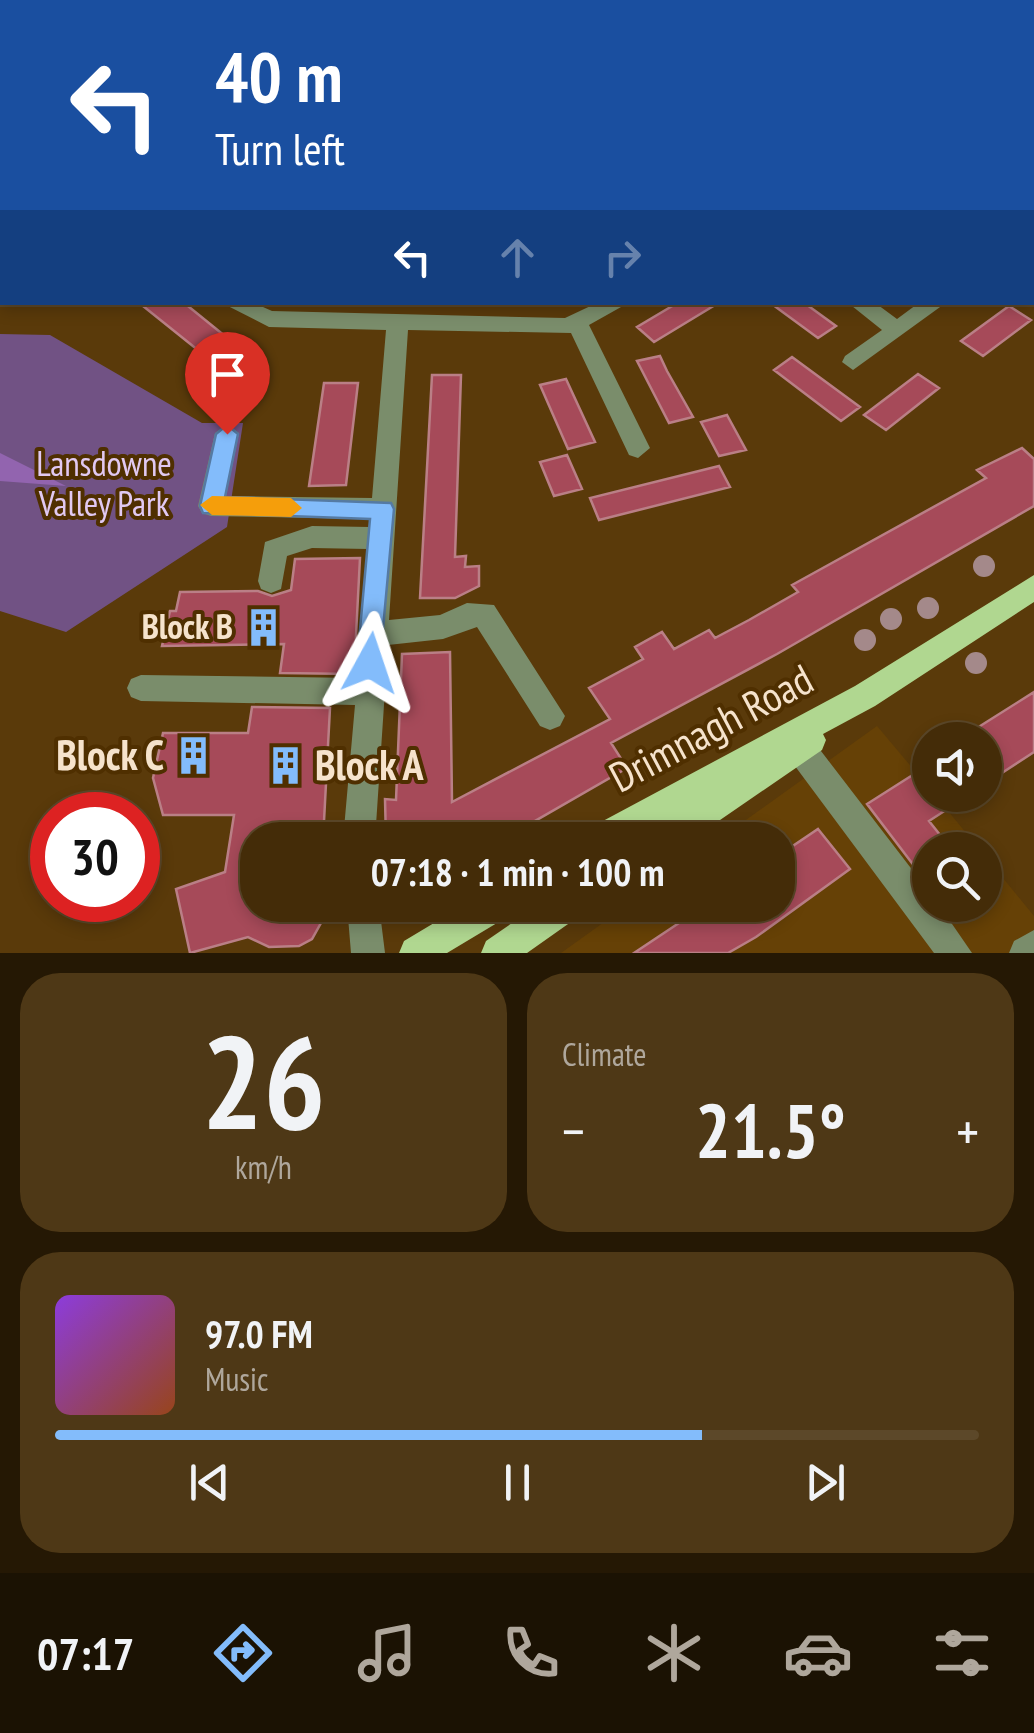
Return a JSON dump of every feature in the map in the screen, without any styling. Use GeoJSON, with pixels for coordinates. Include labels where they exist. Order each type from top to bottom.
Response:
{"type":"FeatureCollection","features":[{"type":"Feature","properties":{"kind":"main road","name":"Drimnagh Road"},"geometry":{"type":"LineString","coordinates":[[632,822],[865,696],[1034,587]]}},
{"type":"Feature","properties":{"kind":"main road","name":"Drimnagh Road"},"geometry":{"type":"LineString","coordinates":[[691,822],[800,748],[865,696]]}},
{"type":"Feature","properties":{"kind":"main road"},"geometry":{"type":"LineString","coordinates":[[416,953],[467,922]]}},
{"type":"Feature","properties":{"kind":"main road"},"geometry":{"type":"LineString","coordinates":[[498,953],[542,922]]}},
{"type":"Feature","properties":{"kind":"street"},"geometry":{"type":"LineString","coordinates":[[238,305],[269,319],[578,325],[614,305]]}},
{"type":"Feature","properties":{"kind":"street"},"geometry":{"type":"LineString","coordinates":[[862,305],[898,330]]}},
{"type":"Feature","properties":{"kind":"street"},"geometry":{"type":"LineString","coordinates":[[853,362],[932,305]]}},
{"type":"Feature","properties":{"kind":"street"},"geometry":{"type":"LineString","coordinates":[[360,822],[398,321]]}},
{"type":"Feature","properties":{"kind":"street"},"geometry":{"type":"LineString","coordinates":[[578,325],[638,448]]}},
{"type":"Feature","properties":{"kind":"street"},"geometry":{"type":"LineString","coordinates":[[227,434],[212,506],[383,509]]}},
{"type":"Feature","properties":{"kind":"street"},"geometry":{"type":"LineString","coordinates":[[271,581],[274,550],[286,542],[303,537],[382,538]]}},
{"type":"Feature","properties":{"kind":"street"},"geometry":{"type":"LineString","coordinates":[[373,634],[443,627],[468,615],[484,614],[550,716]]}},
{"type":"Feature","properties":{"kind":"street"},"geometry":{"type":"LineString","coordinates":[[141,688],[368,692]]}},
{"type":"Feature","properties":{"kind":"street"},"geometry":{"type":"LineString","coordinates":[[800,748],[955,953]]}},
{"type":"Feature","properties":{"kind":"street"},"geometry":{"type":"LineString","coordinates":[[365,922],[368,953]]}},
{"type":"Feature","properties":{"kind":"street"},"geometry":{"type":"LineString","coordinates":[[1026,953],[1034,946]]}},
{"type":"Feature","properties":{"kind":"shaded area"},"geometry":{"type":"Polygon","coordinates":[[[0,453],[66,486],[0,481],[0,453]]]}},
{"type":"Feature","properties":{"kind":"shaded area"},"geometry":{"type":"Polygon","coordinates":[[[877,726],[912,768],[912,812],[949,812],[965,832],[912,832],[912,922],[1002,922],[1002,877],[1034,916],[1034,943],[1020,953],[561,953],[604,922],[795,922],[795,822],[743,822],[877,726]]]}},
{"type":"Feature","properties":{"kind":"green space","name":"Lansdowne Valley Park"},"geometry":{"type":"Polygon","coordinates":[[[0,334],[50,335],[202,423],[243,423],[227,527],[66,632],[0,611],[0,334]]]}},
{"type":"Feature","properties":{"kind":"building"},"geometry":{"type":"Polygon","coordinates":[[[142,305],[187,305],[236,345],[254,346],[248,368],[219,367],[142,305]]]}},
{"type":"Feature","properties":{"kind":"building"},"geometry":{"type":"Polygon","coordinates":[[[674,305],[715,305],[654,342],[637,327],[674,305]]]}},
{"type":"Feature","properties":{"kind":"building"},"geometry":{"type":"Polygon","coordinates":[[[773,305],[807,305],[836,326],[818,338],[773,305]]]}},
{"type":"Feature","properties":{"kind":"building"},"geometry":{"type":"Polygon","coordinates":[[[1009,306],[1031,320],[983,356],[961,341],[1009,306]]]}},
{"type":"Feature","properties":{"kind":"building"},"geometry":{"type":"Polygon","coordinates":[[[660,356],[693,417],[669,423],[637,361],[660,356]]]}},
{"type":"Feature","properties":{"kind":"building"},"geometry":{"type":"Polygon","coordinates":[[[792,357],[860,407],[841,421],[774,370],[792,357]]]}},
{"type":"Feature","properties":{"kind":"building"},"geometry":{"type":"Polygon","coordinates":[[[918,374],[939,388],[886,430],[864,415],[918,374]]]}},
{"type":"Feature","properties":{"kind":"building"},"geometry":{"type":"Polygon","coordinates":[[[432,375],[461,375],[455,557],[466,556],[465,567],[479,566],[479,586],[455,598],[420,598],[432,375]]]}},
{"type":"Feature","properties":{"kind":"building"},"geometry":{"type":"Polygon","coordinates":[[[566,379],[595,442],[568,449],[540,385],[566,379]]]}},
{"type":"Feature","properties":{"kind":"building"},"geometry":{"type":"Polygon","coordinates":[[[324,383],[358,383],[346,485],[309,486],[324,383]]]}},
{"type":"Feature","properties":{"kind":"building"},"geometry":{"type":"Polygon","coordinates":[[[727,415],[746,450],[719,456],[701,422],[727,415]]]}},
{"type":"Feature","properties":{"kind":"building"},"geometry":{"type":"Polygon","coordinates":[[[1022,448],[1034,459],[1034,506],[777,654],[611,743],[627,768],[533,822],[386,822],[385,799],[396,800],[402,654],[450,652],[452,802],[610,719],[589,688],[643,659],[635,647],[662,632],[674,649],[709,630],[715,638],[798,592],[792,585],[986,478],[977,470],[1022,448]]]}},
{"type":"Feature","properties":{"kind":"building"},"geometry":{"type":"Polygon","coordinates":[[[567,455],[582,489],[554,496],[540,462],[567,455]]]}},
{"type":"Feature","properties":{"kind":"building"},"geometry":{"type":"Polygon","coordinates":[[[719,466],[730,487],[599,520],[590,498],[719,466]]]}},
{"type":"Feature","properties":{"kind":"building","name":"Block B"},"geometry":{"type":"Polygon","coordinates":[[[360,558],[354,674],[280,673],[284,644],[162,646],[170,611],[176,611],[180,592],[258,591],[272,596],[291,590],[295,559],[360,558]]]}},
{"type":"Feature","properties":{"kind":"building"},"geometry":{"type":"Polygon","coordinates":[[[1034,692],[1034,752],[1002,773],[1002,722],[986,722],[1034,692]]]}},
{"type":"Feature","properties":{"kind":"building"},"geometry":{"type":"Polygon","coordinates":[[[252,707],[330,708],[324,822],[240,822],[240,922],[322,922],[312,939],[299,946],[269,947],[248,937],[190,953],[176,889],[225,872],[234,815],[163,815],[160,792],[153,778],[163,733],[248,733],[252,707]]]}},
{"type":"Feature","properties":{"kind":"building"},"geometry":{"type":"Polygon","coordinates":[[[912,775],[912,812],[943,812],[929,821],[938,832],[912,832],[912,863],[867,804],[912,775]]]}},
{"type":"Feature","properties":{"kind":"building"},"geometry":{"type":"Polygon","coordinates":[[[818,829],[850,869],[795,909],[795,845],[818,829]]]}},
{"type":"Feature","properties":{"kind":"building"},"geometry":{"type":"Polygon","coordinates":[[[680,922],[777,922],[728,953],[634,953],[680,922]]]}},
{"type":"Feature","properties":{"kind":"slow traffic"},"geometry":{"type":"LineString","coordinates":[[212,505],[291,508]]}},
{"type":"Feature","properties":{"kind":"place","name":"Block B"},"geometry":{"type":"Point","coordinates":[263,627]}},
{"type":"Feature","properties":{"kind":"place","name":"Block C"},"geometry":{"type":"Point","coordinates":[194,755]}},
{"type":"Feature","properties":{"kind":"place","name":"Block A"},"geometry":{"type":"Point","coordinates":[285,765]}},
{"type":"Feature","properties":{"kind":"route"},"geometry":{"type":"LineString","coordinates":[[227,434],[212,506],[383,509],[370,663]]}}]}
